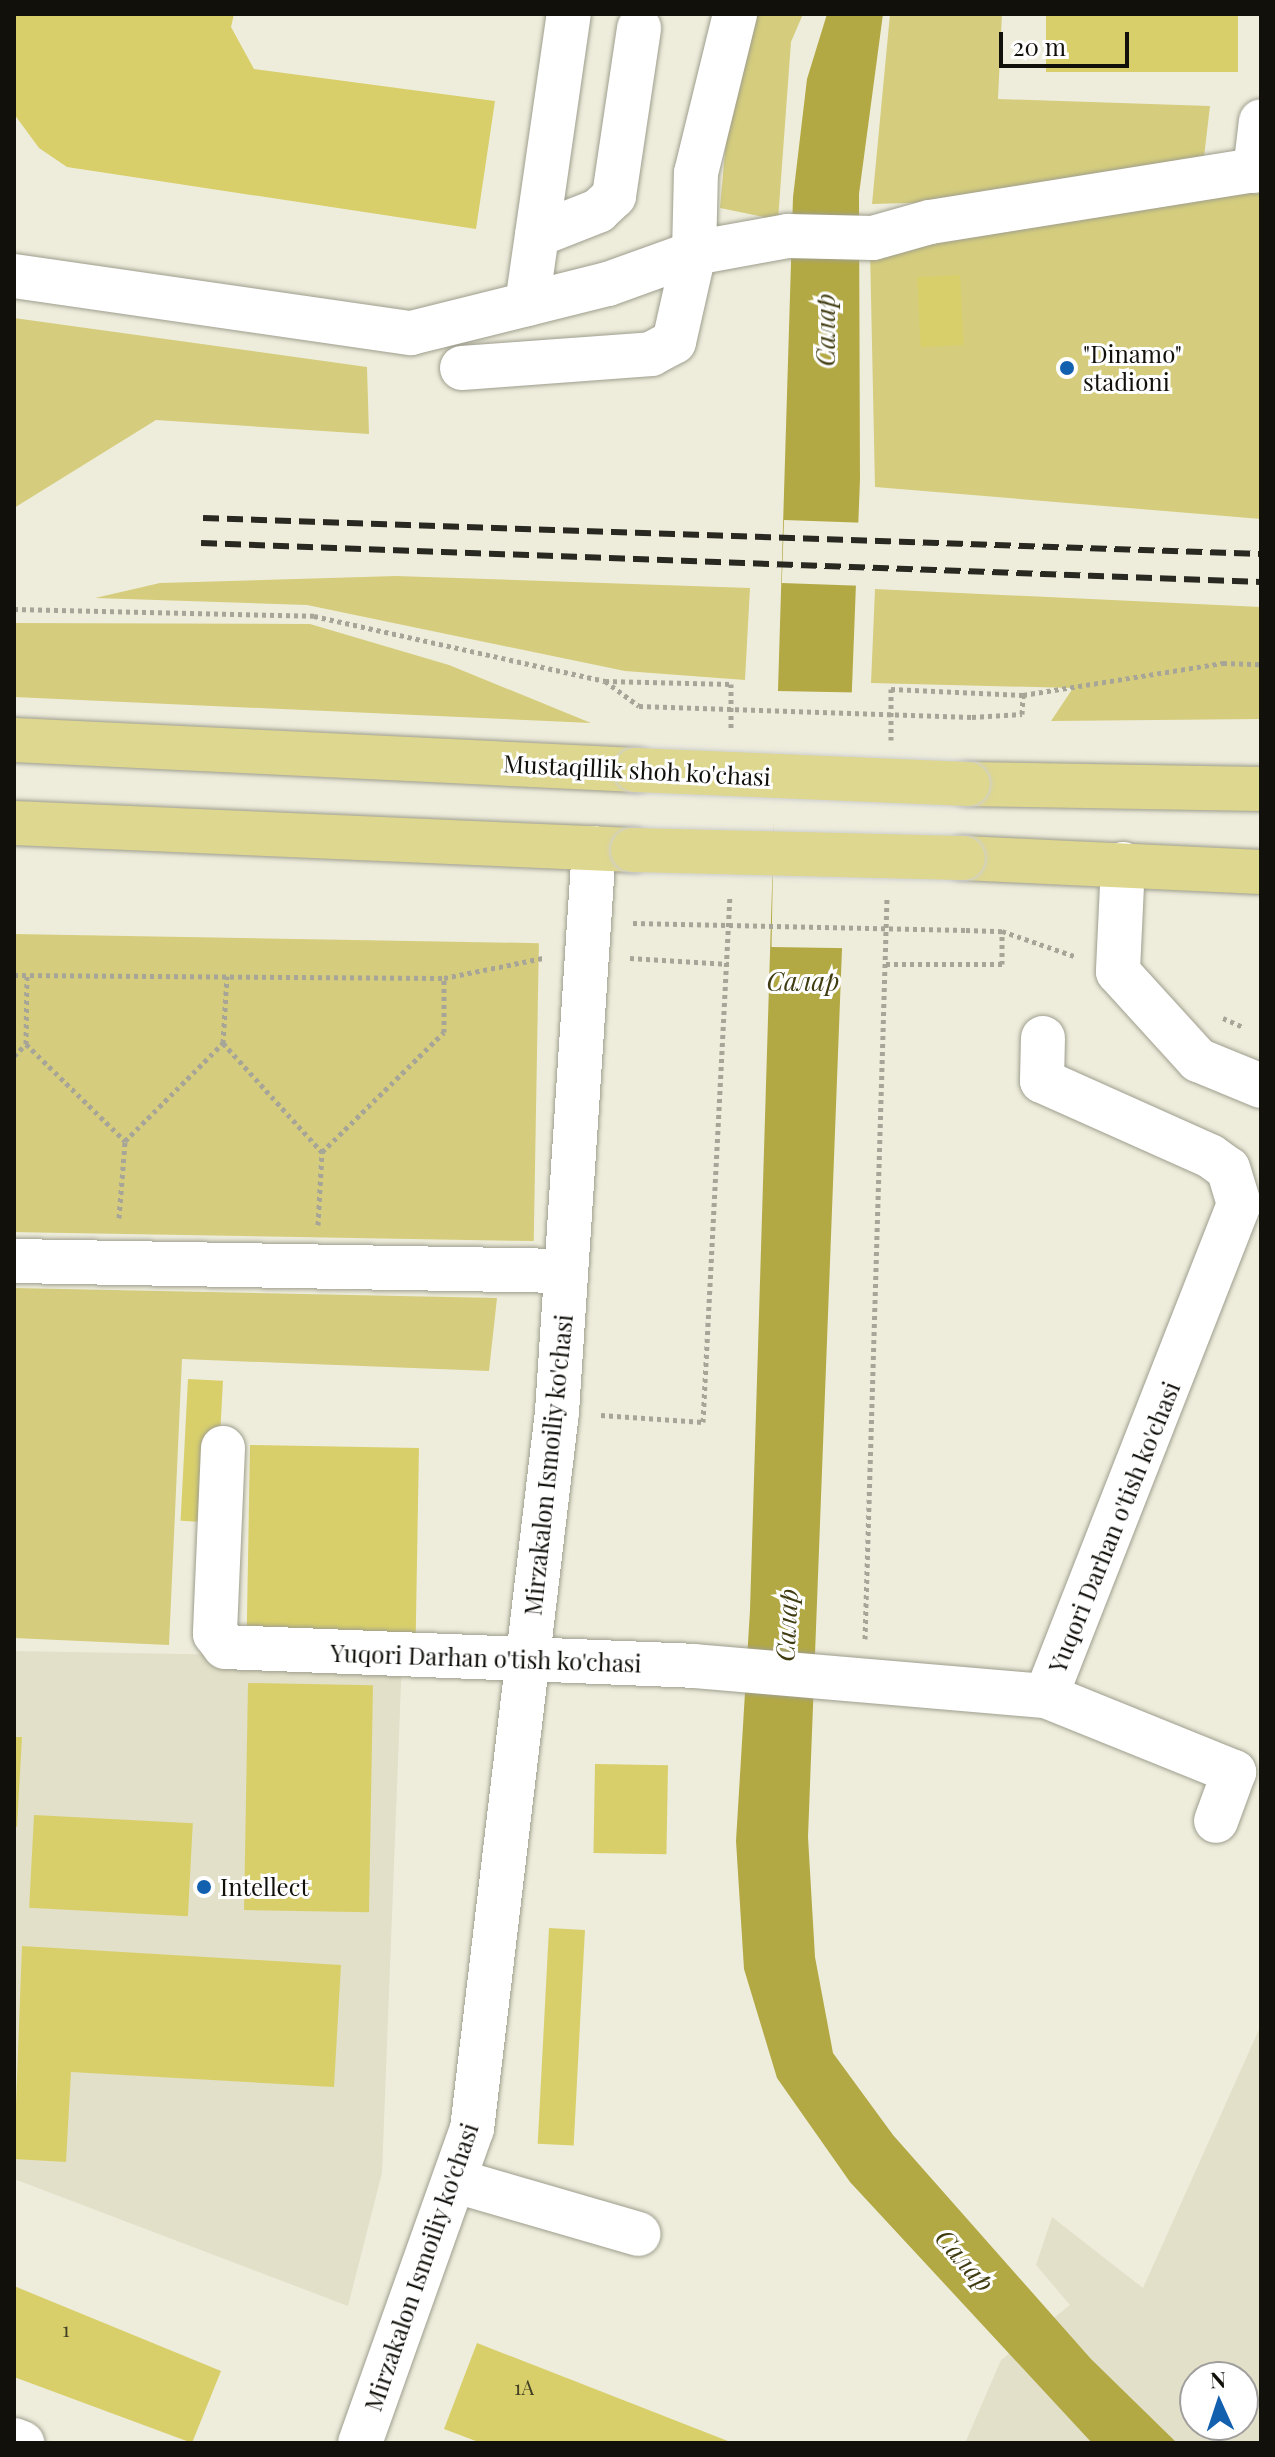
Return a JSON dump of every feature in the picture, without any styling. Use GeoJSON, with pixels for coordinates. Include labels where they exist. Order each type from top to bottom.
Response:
{"type":"FeatureCollection","features":[{"type":"Feature","properties":{"kind":"main road","name":"Mustaqillik shoh ko'chasi"},"geometry":{"type":"LineString","coordinates":[[14,740],[968,784],[1261,789]]}},
{"type":"Feature","properties":{"kind":"main road"},"geometry":{"type":"LineString","coordinates":[[14,823],[614,849],[1123,864],[1261,872]]}},
{"type":"Feature","properties":{"kind":"main road"},"geometry":{"type":"LineString","coordinates":[[1123,864],[1261,895]]}},
{"type":"Feature","properties":{"kind":"street"},"geometry":{"type":"LineString","coordinates":[[527,304],[569,14]]}},
{"type":"Feature","properties":{"kind":"street"},"geometry":{"type":"LineString","coordinates":[[462,368],[665,350],[674,342],[694,253],[696,173],[735,14]]}},
{"type":"Feature","properties":{"kind":"street"},"geometry":{"type":"LineString","coordinates":[[537,235],[598,211],[614,196],[639,28]]}},
{"type":"Feature","properties":{"kind":"street"},"geometry":{"type":"LineString","coordinates":[[14,276],[411,333],[527,304],[694,253],[788,236],[873,238],[930,222],[1258,170],[1261,121]]}},
{"type":"Feature","properties":{"kind":"street","name":"Mirzakalon Ismoiliy ko'chasi"},"geometry":{"type":"LineString","coordinates":[[360,2443],[472,2129],[557,1412],[566,1271],[614,849]]}},
{"type":"Feature","properties":{"kind":"street"},"geometry":{"type":"LineString","coordinates":[[1123,864],[1118,972],[1198,1060],[1261,1086]]}},
{"type":"Feature","properties":{"kind":"street","name":"Yuqori Darhan o'tish ko'chasi"},"geometry":{"type":"LineString","coordinates":[[223,1448],[219,1643],[694,1666],[868,1678],[1046,1696],[1239,1204],[1228,1169],[1210,1156],[1042,1081],[1043,1038]]}},
{"type":"Feature","properties":{"kind":"street"},"geometry":{"type":"LineString","coordinates":[[14,1261],[317,1264],[566,1271]]}},
{"type":"Feature","properties":{"kind":"street"},"geometry":{"type":"LineString","coordinates":[[1046,1696],[1234,1772],[1216,1821]]}},
{"type":"Feature","properties":{"kind":"street"},"geometry":{"type":"LineString","coordinates":[[456,2181],[638,2234]]}},
{"type":"Feature","properties":{"kind":"street"},"geometry":{"type":"LineString","coordinates":[[14,2440],[22,2443]]}},
{"type":"Feature","properties":{"kind":"path"},"geometry":{"type":"LineString","coordinates":[[14,609],[314,616],[605,681],[731,689]]}},
{"type":"Feature","properties":{"kind":"path"},"geometry":{"type":"LineString","coordinates":[[891,689],[1023,695],[1223,663],[1261,664]]}},
{"type":"Feature","properties":{"kind":"path"},"geometry":{"type":"LineString","coordinates":[[605,681],[639,706],[972,717],[1022,714],[1023,695]]}},
{"type":"Feature","properties":{"kind":"path"},"geometry":{"type":"LineString","coordinates":[[633,923],[966,930]]}},
{"type":"Feature","properties":{"kind":"path"},"geometry":{"type":"LineString","coordinates":[[886,964],[1002,964],[1002,931]]}},
{"type":"Feature","properties":{"kind":"path"},"geometry":{"type":"LineString","coordinates":[[557,1412],[703,1422],[730,946]]}},
{"type":"Feature","properties":{"kind":"path"},"geometry":{"type":"LineString","coordinates":[[868,1678],[861,1597],[886,951]]}},
{"type":"Feature","properties":{"kind":"path"},"geometry":{"type":"LineString","coordinates":[[14,975],[444,978],[555,955]]}},
{"type":"Feature","properties":{"kind":"path"},"geometry":{"type":"LineString","coordinates":[[612,957],[729,964]]}},
{"type":"Feature","properties":{"kind":"path"},"geometry":{"type":"LineString","coordinates":[[14,1056],[26,1044],[27,975]]}},
{"type":"Feature","properties":{"kind":"path"},"geometry":{"type":"LineString","coordinates":[[116,1262],[125,1141],[223,1043],[227,976]]}},
{"type":"Feature","properties":{"kind":"path"},"geometry":{"type":"LineString","coordinates":[[317,1264],[322,1152],[444,1032],[444,978]]}},
{"type":"Feature","properties":{"kind":"path"},"geometry":{"type":"LineString","coordinates":[[223,1043],[322,1152]]}},
{"type":"Feature","properties":{"kind":"path"},"geometry":{"type":"LineString","coordinates":[[26,1044],[125,1141]]}},
{"type":"Feature","properties":{"kind":"shaded area"},"geometry":{"type":"Polygon","coordinates":[[[757,14],[803,14],[791,42],[778,220],[720,208],[727,130],[757,14]]]}},
{"type":"Feature","properties":{"kind":"shaded area"},"geometry":{"type":"Polygon","coordinates":[[[890,14],[1002,14],[998,99],[1210,106],[1204,157],[985,201],[872,204],[890,14]]]}},
{"type":"Feature","properties":{"kind":"shaded area","name":"\"Dinamo\" stadioni"},"geometry":{"type":"Polygon","coordinates":[[[1261,180],[1261,519],[875,487],[870,249],[1261,180]]]}},
{"type":"Feature","properties":{"kind":"shaded area"},"geometry":{"type":"Polygon","coordinates":[[[14,318],[367,367],[369,434],[156,420],[14,508],[14,318]]]}},
{"type":"Feature","properties":{"kind":"shaded area"},"geometry":{"type":"Polygon","coordinates":[[[396,576],[750,588],[745,680],[625,671],[307,605],[95,598],[160,583],[396,576]]]}},
{"type":"Feature","properties":{"kind":"shaded area"},"geometry":{"type":"Polygon","coordinates":[[[875,589],[1261,607],[1261,719],[1051,721],[1073,688],[871,683],[875,589]]]}},
{"type":"Feature","properties":{"kind":"shaded area"},"geometry":{"type":"Polygon","coordinates":[[[14,623],[310,624],[449,665],[591,723],[14,697],[14,623]]]}},
{"type":"Feature","properties":{"kind":"shaded area"},"geometry":{"type":"Polygon","coordinates":[[[14,934],[539,943],[534,1241],[14,1232],[14,934]]]}},
{"type":"Feature","properties":{"kind":"shaded area"},"geometry":{"type":"Polygon","coordinates":[[[14,1288],[497,1298],[489,1371],[182,1359],[169,1645],[14,1638],[14,1288]]]}},
{"type":"Feature","properties":{"kind":"shaded area","name":"Intellect"},"geometry":{"type":"Polygon","coordinates":[[[14,1651],[402,1658],[382,2173],[348,2306],[14,2179],[14,1651]]]}},
{"type":"Feature","properties":{"kind":"shaded area"},"geometry":{"type":"Polygon","coordinates":[[[1261,2025],[1261,2443],[965,2443],[1001,2360],[1070,2305],[1036,2265],[1052,2217],[1143,2288],[1261,2025]]]}},
{"type":"Feature","properties":{"kind":"water","name":"Салар"},"geometry":{"type":"Polygon","coordinates":[[[827,14],[883,14],[859,194],[860,479],[808,1837],[815,1957],[833,2053],[893,2135],[1091,2359],[1177,2443],[1092,2443],[850,2182],[777,2078],[744,1969],[736,1841],[750,1610],[793,197],[807,79],[827,14]]]}},
{"type":"Feature","properties":{"kind":"pier"},"geometry":{"type":"Polygon","coordinates":[[[784,520],[862,523],[860,586],[782,583],[784,520]]]}},
{"type":"Feature","properties":{"kind":"pier"},"geometry":{"type":"Polygon","coordinates":[[[776,691],[855,692],[851,948],[772,947],[776,691]]]}},
{"type":"Feature","properties":{"kind":"building"},"geometry":{"type":"Polygon","coordinates":[[[15,14],[234,14],[231,27],[254,69],[495,101],[476,229],[67,167],[39,148],[14,114],[15,14]]]}},
{"type":"Feature","properties":{"kind":"building"},"geometry":{"type":"Polygon","coordinates":[[[1046,14],[1238,14],[1238,72],[1046,72],[1046,14]]]}},
{"type":"Feature","properties":{"kind":"building"},"geometry":{"type":"Polygon","coordinates":[[[960,275],[964,345],[921,347],[917,277],[960,275]]]}},
{"type":"Feature","properties":{"kind":"building"},"geometry":{"type":"Polygon","coordinates":[[[188,1379],[223,1381],[216,1523],[181,1521],[188,1379]]]}},
{"type":"Feature","properties":{"kind":"building"},"geometry":{"type":"Polygon","coordinates":[[[250,1445],[419,1448],[416,1633],[247,1630],[250,1445]]]}},
{"type":"Feature","properties":{"kind":"building"},"geometry":{"type":"Polygon","coordinates":[[[248,1683],[373,1685],[369,1912],[244,1910],[248,1683]]]}},
{"type":"Feature","properties":{"kind":"building"},"geometry":{"type":"Polygon","coordinates":[[[14,1737],[22,1737],[17,1827],[14,1826],[14,1737]]]}},
{"type":"Feature","properties":{"kind":"building"},"geometry":{"type":"Polygon","coordinates":[[[595,1764],[668,1765],[666,1854],[593,1853],[595,1764]]]}},
{"type":"Feature","properties":{"kind":"building"},"geometry":{"type":"Polygon","coordinates":[[[34,1815],[193,1823],[188,1916],[29,1908],[34,1815]]]}},
{"type":"Feature","properties":{"kind":"building"},"geometry":{"type":"Polygon","coordinates":[[[549,1928],[585,1930],[574,2146],[538,2144],[549,1928]]]}},
{"type":"Feature","properties":{"kind":"building"},"geometry":{"type":"Polygon","coordinates":[[[22,1946],[341,1965],[334,2087],[71,2072],[66,2162],[14,2159],[22,1946]]]}},
{"type":"Feature","properties":{"kind":"building"},"geometry":{"type":"Polygon","coordinates":[[[14,2286],[221,2371],[192,2443],[14,2377],[14,2286]]]}},
{"type":"Feature","properties":{"kind":"building"},"geometry":{"type":"Polygon","coordinates":[[[477,2343],[733,2443],[481,2443],[444,2429],[477,2343]]]}},
{"type":"Feature","properties":{"kind":"railway"},"geometry":{"type":"LineString","coordinates":[[203,518],[1261,554]]}},
{"type":"Feature","properties":{"kind":"railway"},"geometry":{"type":"LineString","coordinates":[[201,543],[1261,582]]}},
{"type":"Feature","properties":{"kind":"place","name":"\"Dinamo\" stadioni"},"geometry":{"type":"Point","coordinates":[1067,368]}},
{"type":"Feature","properties":{"kind":"place","name":"Intellect"},"geometry":{"type":"Point","coordinates":[204,1887]}}]}
